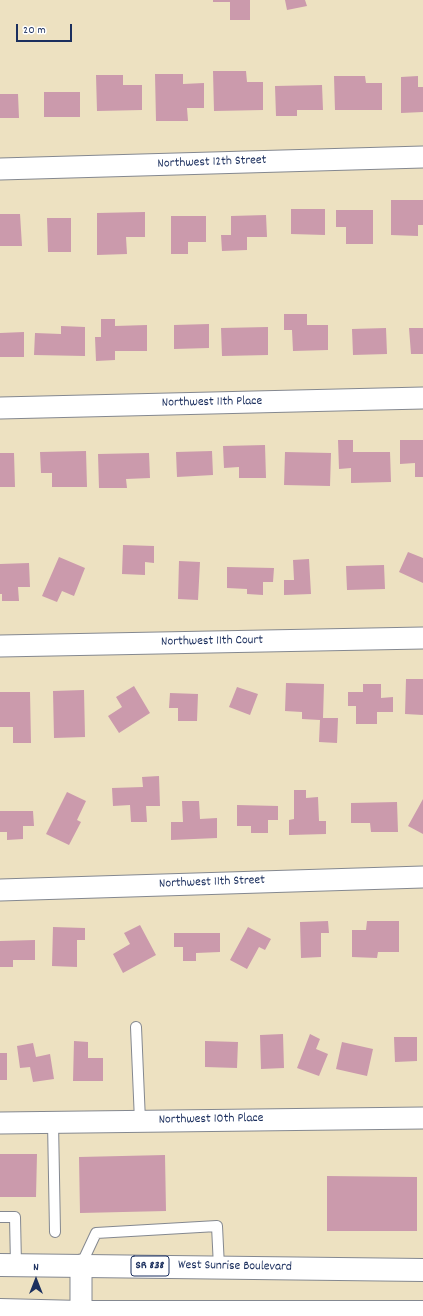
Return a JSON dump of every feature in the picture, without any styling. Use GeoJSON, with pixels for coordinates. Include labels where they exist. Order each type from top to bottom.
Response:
{"type":"FeatureCollection","features":[{"type":"Feature","properties":{"kind":"main road","name":"West Sunrise Boulevard"},"geometry":{"type":"LineString","coordinates":[[8,1265],[423,1270]]}},
{"type":"Feature","properties":{"kind":"main road"},"geometry":{"type":"LineString","coordinates":[[0,1310],[81,1314],[423,1312]]}},
{"type":"Feature","properties":{"kind":"street","name":"Northwest 12th Street"},"geometry":{"type":"LineString","coordinates":[[0,169],[423,157]]}},
{"type":"Feature","properties":{"kind":"street","name":"Northwest 11th Place"},"geometry":{"type":"LineString","coordinates":[[0,408],[423,398]]}},
{"type":"Feature","properties":{"kind":"street","name":"Northwest 11th Court"},"geometry":{"type":"LineString","coordinates":[[0,646],[423,638]]}},
{"type":"Feature","properties":{"kind":"street","name":"Northwest 11th Street"},"geometry":{"type":"LineString","coordinates":[[0,890],[423,877]]}},
{"type":"Feature","properties":{"kind":"street","name":"Northwest 10th Place"},"geometry":{"type":"LineString","coordinates":[[0,1123],[423,1118]]}},
{"type":"Feature","properties":{"kind":"street"},"geometry":{"type":"LineString","coordinates":[[81,1265],[81,1314]]}},
{"type":"Feature","properties":{"kind":"lane"},"geometry":{"type":"LineString","coordinates":[[136,1027],[140,1121]]}},
{"type":"Feature","properties":{"kind":"lane"},"geometry":{"type":"LineString","coordinates":[[53,1122],[55,1232]]}},
{"type":"Feature","properties":{"kind":"lane"},"geometry":{"type":"LineString","coordinates":[[0,1217],[15,1217],[8,1265]]}},
{"type":"Feature","properties":{"kind":"lane"},"geometry":{"type":"LineString","coordinates":[[81,1265],[96,1233],[216,1226],[218,1267]]}},
{"type":"Feature","properties":{"kind":"building"},"geometry":{"type":"Polygon","coordinates":[[[213,0],[250,0],[250,20],[230,20],[230,2],[213,2],[213,0]]]}},
{"type":"Feature","properties":{"kind":"building"},"geometry":{"type":"Polygon","coordinates":[[[285,0],[305,0],[307,6],[287,10],[285,0]]]}},
{"type":"Feature","properties":{"kind":"building"},"geometry":{"type":"Polygon","coordinates":[[[213,71],[246,71],[247,82],[263,82],[263,110],[214,111],[213,71]]]}},
{"type":"Feature","properties":{"kind":"building"},"geometry":{"type":"Polygon","coordinates":[[[155,74],[183,74],[183,84],[204,83],[204,108],[187,108],[188,121],[156,121],[155,74]]]}},
{"type":"Feature","properties":{"kind":"building"},"geometry":{"type":"Polygon","coordinates":[[[96,75],[123,75],[123,85],[142,85],[142,110],[97,111],[96,75]]]}},
{"type":"Feature","properties":{"kind":"building"},"geometry":{"type":"Polygon","coordinates":[[[334,76],[365,76],[366,83],[382,83],[382,110],[335,110],[334,76]]]}},
{"type":"Feature","properties":{"kind":"building"},"geometry":{"type":"Polygon","coordinates":[[[418,76],[418,87],[423,87],[423,112],[401,113],[401,77],[418,76]]]}},
{"type":"Feature","properties":{"kind":"building"},"geometry":{"type":"Polygon","coordinates":[[[322,85],[323,110],[297,110],[297,116],[276,116],[275,86],[322,85]]]}},
{"type":"Feature","properties":{"kind":"building"},"geometry":{"type":"Polygon","coordinates":[[[44,92],[80,92],[80,117],[44,117],[44,92]]]}},
{"type":"Feature","properties":{"kind":"building"},"geometry":{"type":"Polygon","coordinates":[[[0,94],[18,94],[19,118],[0,118],[0,94]]]}},
{"type":"Feature","properties":{"kind":"building"},"geometry":{"type":"Polygon","coordinates":[[[391,200],[423,200],[423,225],[418,225],[418,236],[391,235],[391,200]]]}},
{"type":"Feature","properties":{"kind":"building"},"geometry":{"type":"Polygon","coordinates":[[[291,209],[325,209],[325,235],[291,234],[291,209]]]}},
{"type":"Feature","properties":{"kind":"building"},"geometry":{"type":"Polygon","coordinates":[[[336,210],[373,210],[373,244],[346,244],[346,227],[336,227],[336,210]]]}},
{"type":"Feature","properties":{"kind":"building"},"geometry":{"type":"Polygon","coordinates":[[[145,212],[145,237],[126,237],[127,254],[97,255],[97,213],[145,212]]]}},
{"type":"Feature","properties":{"kind":"building"},"geometry":{"type":"Polygon","coordinates":[[[0,214],[20,214],[22,246],[0,246],[0,214]]]}},
{"type":"Feature","properties":{"kind":"building"},"geometry":{"type":"Polygon","coordinates":[[[266,215],[267,237],[247,237],[247,250],[222,251],[221,235],[231,235],[231,216],[266,215]]]}},
{"type":"Feature","properties":{"kind":"building"},"geometry":{"type":"Polygon","coordinates":[[[171,216],[206,216],[206,242],[188,242],[188,254],[171,254],[171,216]]]}},
{"type":"Feature","properties":{"kind":"building"},"geometry":{"type":"Polygon","coordinates":[[[47,218],[71,218],[71,252],[48,252],[47,218]]]}},
{"type":"Feature","properties":{"kind":"building"},"geometry":{"type":"Polygon","coordinates":[[[284,314],[307,314],[307,325],[328,325],[328,350],[293,351],[292,330],[284,330],[284,314]]]}},
{"type":"Feature","properties":{"kind":"building"},"geometry":{"type":"Polygon","coordinates":[[[101,319],[115,319],[115,326],[147,325],[147,351],[115,351],[115,360],[96,361],[95,337],[101,337],[101,319]]]}},
{"type":"Feature","properties":{"kind":"building"},"geometry":{"type":"Polygon","coordinates":[[[209,324],[209,348],[174,349],[174,325],[209,324]]]}},
{"type":"Feature","properties":{"kind":"building"},"geometry":{"type":"Polygon","coordinates":[[[61,326],[85,327],[85,356],[34,355],[35,333],[61,334],[61,326]]]}},
{"type":"Feature","properties":{"kind":"building"},"geometry":{"type":"Polygon","coordinates":[[[268,327],[268,355],[222,356],[221,328],[268,327]]]}},
{"type":"Feature","properties":{"kind":"building"},"geometry":{"type":"Polygon","coordinates":[[[386,328],[387,354],[353,355],[352,329],[386,328]]]}},
{"type":"Feature","properties":{"kind":"building"},"geometry":{"type":"Polygon","coordinates":[[[409,328],[423,328],[423,354],[411,354],[409,328]]]}},
{"type":"Feature","properties":{"kind":"building"},"geometry":{"type":"Polygon","coordinates":[[[24,332],[24,357],[0,357],[0,333],[24,332]]]}},
{"type":"Feature","properties":{"kind":"building"},"geometry":{"type":"Polygon","coordinates":[[[338,440],[353,440],[353,452],[390,452],[391,482],[351,483],[351,468],[339,469],[338,440]]]}},
{"type":"Feature","properties":{"kind":"building"},"geometry":{"type":"Polygon","coordinates":[[[400,440],[423,440],[423,477],[415,477],[415,463],[400,464],[400,440]]]}},
{"type":"Feature","properties":{"kind":"building"},"geometry":{"type":"Polygon","coordinates":[[[265,445],[266,478],[239,478],[239,467],[224,468],[223,446],[265,445]]]}},
{"type":"Feature","properties":{"kind":"building"},"geometry":{"type":"Polygon","coordinates":[[[86,451],[87,487],[52,487],[52,473],[41,473],[40,452],[86,451]]]}},
{"type":"Feature","properties":{"kind":"building"},"geometry":{"type":"Polygon","coordinates":[[[212,451],[213,475],[177,477],[176,452],[212,451]]]}},
{"type":"Feature","properties":{"kind":"building"},"geometry":{"type":"Polygon","coordinates":[[[285,452],[331,453],[330,486],[284,485],[285,452]]]}},
{"type":"Feature","properties":{"kind":"building"},"geometry":{"type":"Polygon","coordinates":[[[0,453],[14,453],[15,487],[0,487],[0,453]]]}},
{"type":"Feature","properties":{"kind":"building"},"geometry":{"type":"Polygon","coordinates":[[[149,453],[150,478],[126,479],[127,488],[99,488],[98,454],[149,453]]]}},
{"type":"Feature","properties":{"kind":"building"},"geometry":{"type":"Polygon","coordinates":[[[123,545],[154,546],[154,563],[145,562],[145,575],[122,574],[123,545]]]}},
{"type":"Feature","properties":{"kind":"building"},"geometry":{"type":"Polygon","coordinates":[[[408,552],[423,558],[423,583],[399,572],[408,552]]]}},
{"type":"Feature","properties":{"kind":"building"},"geometry":{"type":"Polygon","coordinates":[[[59,557],[85,568],[74,596],[62,591],[57,602],[42,596],[59,557]]]}},
{"type":"Feature","properties":{"kind":"building"},"geometry":{"type":"Polygon","coordinates":[[[309,559],[311,594],[284,595],[284,580],[294,580],[293,560],[309,559]]]}},
{"type":"Feature","properties":{"kind":"building"},"geometry":{"type":"Polygon","coordinates":[[[179,561],[200,562],[198,600],[178,599],[179,561]]]}},
{"type":"Feature","properties":{"kind":"building"},"geometry":{"type":"Polygon","coordinates":[[[29,563],[30,587],[18,587],[19,601],[2,601],[2,594],[0,594],[0,564],[29,563]]]}},
{"type":"Feature","properties":{"kind":"building"},"geometry":{"type":"Polygon","coordinates":[[[384,565],[385,589],[347,590],[346,566],[384,565]]]}},
{"type":"Feature","properties":{"kind":"building"},"geometry":{"type":"Polygon","coordinates":[[[227,567],[274,568],[273,582],[263,582],[263,595],[247,594],[247,589],[227,588],[227,567]]]}},
{"type":"Feature","properties":{"kind":"building"},"geometry":{"type":"Polygon","coordinates":[[[406,679],[423,679],[423,715],[405,714],[406,679]]]}},
{"type":"Feature","properties":{"kind":"building"},"geometry":{"type":"Polygon","coordinates":[[[286,683],[324,684],[323,718],[338,718],[337,743],[319,742],[320,720],[302,719],[302,712],[285,711],[286,683]]]}},
{"type":"Feature","properties":{"kind":"building"},"geometry":{"type":"Polygon","coordinates":[[[363,684],[381,684],[381,698],[393,697],[393,712],[377,712],[377,724],[356,724],[356,706],[348,706],[348,692],[363,692],[363,684]]]}},
{"type":"Feature","properties":{"kind":"building"},"geometry":{"type":"Polygon","coordinates":[[[134,686],[150,713],[119,733],[108,716],[122,707],[116,697],[134,686]]]}},
{"type":"Feature","properties":{"kind":"building"},"geometry":{"type":"Polygon","coordinates":[[[237,687],[258,694],[250,715],[229,707],[237,687]]]}},
{"type":"Feature","properties":{"kind":"building"},"geometry":{"type":"Polygon","coordinates":[[[84,690],[85,737],[54,738],[53,691],[84,690]]]}},
{"type":"Feature","properties":{"kind":"building"},"geometry":{"type":"Polygon","coordinates":[[[0,692],[30,692],[31,743],[13,743],[13,727],[0,727],[0,692]]]}},
{"type":"Feature","properties":{"kind":"building"},"geometry":{"type":"Polygon","coordinates":[[[170,693],[198,694],[197,721],[178,721],[178,708],[169,708],[170,693]]]}},
{"type":"Feature","properties":{"kind":"building"},"geometry":{"type":"Polygon","coordinates":[[[159,776],[160,806],[146,806],[147,822],[131,822],[130,805],[113,806],[112,788],[143,787],[142,777],[159,776]]]}},
{"type":"Feature","properties":{"kind":"building"},"geometry":{"type":"Polygon","coordinates":[[[294,790],[306,790],[306,798],[318,797],[319,821],[326,821],[326,834],[289,835],[289,820],[294,819],[294,790]]]}},
{"type":"Feature","properties":{"kind":"building"},"geometry":{"type":"Polygon","coordinates":[[[67,792],[86,801],[77,820],[81,822],[69,845],[46,834],[67,792]]]}},
{"type":"Feature","properties":{"kind":"building"},"geometry":{"type":"Polygon","coordinates":[[[423,799],[423,834],[408,826],[423,799]]]}},
{"type":"Feature","properties":{"kind":"building"},"geometry":{"type":"Polygon","coordinates":[[[182,801],[199,801],[200,819],[217,818],[217,838],[171,840],[171,822],[183,822],[182,801]]]}},
{"type":"Feature","properties":{"kind":"building"},"geometry":{"type":"Polygon","coordinates":[[[397,802],[398,832],[371,832],[370,823],[351,823],[351,803],[397,802]]]}},
{"type":"Feature","properties":{"kind":"building"},"geometry":{"type":"Polygon","coordinates":[[[237,805],[278,806],[278,820],[268,820],[268,833],[251,833],[251,826],[237,826],[237,805]]]}},
{"type":"Feature","properties":{"kind":"building"},"geometry":{"type":"Polygon","coordinates":[[[0,811],[33,811],[34,826],[23,826],[23,839],[7,840],[7,832],[0,832],[0,811]]]}},
{"type":"Feature","properties":{"kind":"building"},"geometry":{"type":"Polygon","coordinates":[[[328,921],[329,933],[321,933],[321,957],[301,958],[300,922],[328,921]]]}},
{"type":"Feature","properties":{"kind":"building"},"geometry":{"type":"Polygon","coordinates":[[[367,921],[399,921],[399,952],[378,952],[377,958],[352,957],[352,930],[366,930],[367,921]]]}},
{"type":"Feature","properties":{"kind":"building"},"geometry":{"type":"Polygon","coordinates":[[[140,925],[156,955],[123,973],[113,954],[130,944],[124,933],[140,925]]]}},
{"type":"Feature","properties":{"kind":"building"},"geometry":{"type":"Polygon","coordinates":[[[53,927],[85,928],[85,940],[77,940],[77,967],[52,966],[53,927]]]}},
{"type":"Feature","properties":{"kind":"building"},"geometry":{"type":"Polygon","coordinates":[[[248,927],[271,939],[265,950],[259,947],[247,969],[230,960],[248,927]]]}},
{"type":"Feature","properties":{"kind":"building"},"geometry":{"type":"Polygon","coordinates":[[[174,933],[220,933],[220,952],[196,953],[196,961],[183,961],[183,947],[174,947],[174,933]]]}},
{"type":"Feature","properties":{"kind":"building"},"geometry":{"type":"Polygon","coordinates":[[[35,940],[35,960],[13,960],[13,967],[0,967],[0,941],[35,940]]]}},
{"type":"Feature","properties":{"kind":"building"},"geometry":{"type":"Polygon","coordinates":[[[283,1034],[284,1068],[261,1069],[260,1035],[283,1034]]]}},
{"type":"Feature","properties":{"kind":"building"},"geometry":{"type":"Polygon","coordinates":[[[310,1034],[320,1039],[316,1049],[328,1054],[319,1076],[297,1068],[310,1034]]]}},
{"type":"Feature","properties":{"kind":"building"},"geometry":{"type":"Polygon","coordinates":[[[394,1037],[417,1037],[417,1061],[395,1062],[394,1037]]]}},
{"type":"Feature","properties":{"kind":"building"},"geometry":{"type":"Polygon","coordinates":[[[74,1041],[88,1042],[88,1058],[103,1058],[103,1081],[73,1081],[74,1041]]]}},
{"type":"Feature","properties":{"kind":"building"},"geometry":{"type":"Polygon","coordinates":[[[205,1041],[238,1042],[237,1068],[205,1067],[205,1041]]]}},
{"type":"Feature","properties":{"kind":"building"},"geometry":{"type":"Polygon","coordinates":[[[342,1042],[373,1049],[367,1076],[336,1069],[342,1042]]]}},
{"type":"Feature","properties":{"kind":"building"},"geometry":{"type":"Polygon","coordinates":[[[33,1043],[36,1057],[50,1054],[54,1079],[33,1082],[30,1067],[20,1068],[17,1046],[33,1043]]]}},
{"type":"Feature","properties":{"kind":"building"},"geometry":{"type":"Polygon","coordinates":[[[0,1053],[7,1053],[7,1080],[0,1080],[0,1053]]]}},
{"type":"Feature","properties":{"kind":"building"},"geometry":{"type":"Polygon","coordinates":[[[0,1154],[37,1154],[36,1197],[0,1197],[0,1154]]]}},
{"type":"Feature","properties":{"kind":"building"},"geometry":{"type":"Polygon","coordinates":[[[165,1155],[166,1211],[80,1213],[79,1157],[165,1155]]]}},
{"type":"Feature","properties":{"kind":"building"},"geometry":{"type":"Polygon","coordinates":[[[327,1176],[417,1177],[417,1231],[327,1231],[327,1176]]]}}]}
